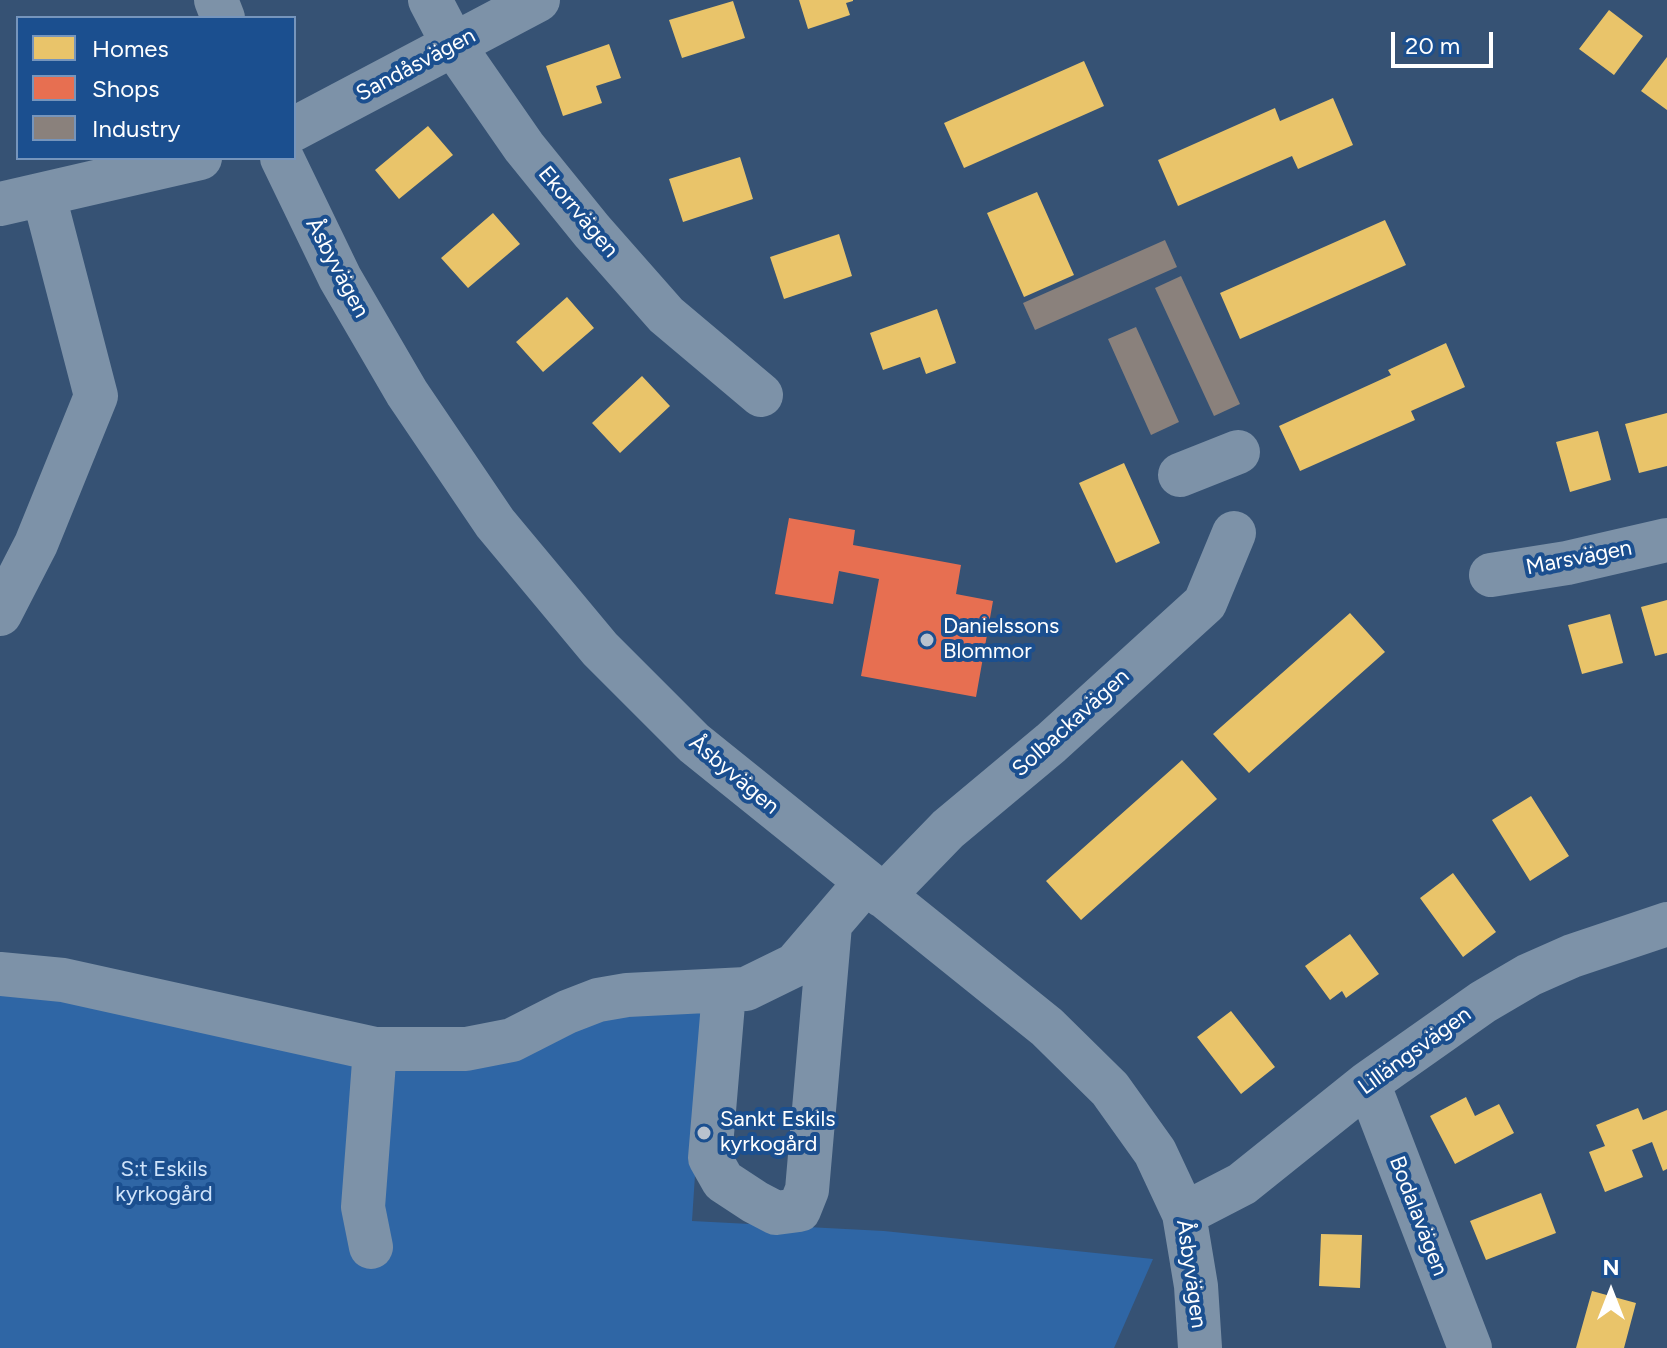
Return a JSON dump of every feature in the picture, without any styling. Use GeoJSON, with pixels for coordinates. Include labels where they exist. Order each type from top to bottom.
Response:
{"type":"FeatureCollection","features":[{"type":"Feature","properties":{"kind":"street","name":"Ekorrvägen"},"geometry":{"type":"LineString","coordinates":[[430,0],[454,46],[524,147],[592,231],[666,315],[761,395]]}},
{"type":"Feature","properties":{"kind":"street","name":"Sandåsvägen"},"geometry":{"type":"LineString","coordinates":[[296,128],[538,0]]}},
{"type":"Feature","properties":{"kind":"street"},"geometry":{"type":"LineString","coordinates":[[0,204],[192,160]]}},
{"type":"Feature","properties":{"kind":"street","name":"Åsbyvägen"},"geometry":{"type":"LineString","coordinates":[[283,160],[340,278],[407,393],[495,523],[600,649],[694,743],[1047,1027],[1110,1089],[1155,1152],[1184,1214],[1196,1286],[1200,1348]]}},
{"type":"Feature","properties":{"kind":"street"},"geometry":{"type":"LineString","coordinates":[[0,614],[36,544],[96,396],[44,196]]}},
{"type":"Feature","properties":{"kind":"street"},"geometry":{"type":"LineString","coordinates":[[1180,475],[1238,452]]}},
{"type":"Feature","properties":{"kind":"street","name":"Solbackavägen"},"geometry":{"type":"LineString","coordinates":[[0,974],[63,980],[375,1049],[466,1049],[512,1040],[598,1000],[639,994],[746,989],[795,965],[830,925],[1051,743],[1205,603],[1234,533]]}},
{"type":"Feature","properties":{"kind":"street","name":"Marsvägen"},"geometry":{"type":"LineString","coordinates":[[1491,575],[1567,563],[1667,540]]}},
{"type":"Feature","properties":{"kind":"street","name":"Lillängsvägen"},"geometry":{"type":"LineString","coordinates":[[1184,1214],[1242,1184],[1368,1083],[1483,1002],[1529,975],[1601,945],[1667,924]]}},
{"type":"Feature","properties":{"kind":"street"},"geometry":{"type":"LineString","coordinates":[[724,992],[710,1158],[723,1181],[755,1202],[776,1213],[799,1210],[807,1190],[830,925]]}},
{"type":"Feature","properties":{"kind":"street"},"geometry":{"type":"LineString","coordinates":[[371,1247],[363,1207],[375,1049]]}},
{"type":"Feature","properties":{"kind":"street","name":"Bodalavägen"},"geometry":{"type":"LineString","coordinates":[[1368,1083],[1470,1348]]}},
{"type":"Feature","properties":{"kind":"green space","name":"S:t Eskils kyrkogård"},"geometry":{"type":"Polygon","coordinates":[[[0,986],[374,1061],[582,1019],[706,1006],[692,1221],[884,1231],[1153,1259],[1114,1348],[0,1348],[0,986]]]}},
{"type":"Feature","properties":{"kind":"building: Homes"},"geometry":{"type":"Polygon","coordinates":[[[799,0],[853,1],[846,3],[850,15],[808,29],[799,0]]]}},
{"type":"Feature","properties":{"kind":"building: Homes"},"geometry":{"type":"Polygon","coordinates":[[[733,1],[745,38],[682,58],[669,20],[733,1]]]}},
{"type":"Feature","properties":{"kind":"building: Homes"},"geometry":{"type":"Polygon","coordinates":[[[1609,10],[1643,36],[1614,75],[1579,49],[1609,10]]]}},
{"type":"Feature","properties":{"kind":"building: Homes"},"geometry":{"type":"Polygon","coordinates":[[[609,44],[621,78],[596,86],[602,103],[563,116],[546,66],[609,44]]]}},
{"type":"Feature","properties":{"kind":"building: Homes"},"geometry":{"type":"Polygon","coordinates":[[[1667,57],[1667,110],[1641,91],[1667,57]]]}},
{"type":"Feature","properties":{"kind":"building: Homes"},"geometry":{"type":"Polygon","coordinates":[[[1084,61],[1104,106],[964,168],[944,123],[1084,61]]]}},
{"type":"Feature","properties":{"kind":"building: Homes"},"geometry":{"type":"Polygon","coordinates":[[[1333,98],[1353,145],[1298,169],[1292,156],[1178,206],[1158,160],[1275,108],[1280,121],[1333,98]]]}},
{"type":"Feature","properties":{"kind":"building: Homes"},"geometry":{"type":"Polygon","coordinates":[[[428,126],[453,155],[399,199],[375,170],[428,126]]]}},
{"type":"Feature","properties":{"kind":"building: Homes"},"geometry":{"type":"Polygon","coordinates":[[[740,157],[753,199],[683,222],[669,179],[740,157]]]}},
{"type":"Feature","properties":{"kind":"building: Homes"},"geometry":{"type":"Polygon","coordinates":[[[1037,192],[1074,275],[1024,297],[987,213],[1037,192]]]}},
{"type":"Feature","properties":{"kind":"building: Homes"},"geometry":{"type":"Polygon","coordinates":[[[493,213],[520,244],[468,288],[441,258],[493,213]]]}},
{"type":"Feature","properties":{"kind":"building: Homes"},"geometry":{"type":"Polygon","coordinates":[[[1385,220],[1406,265],[1240,339],[1220,293],[1385,220]]]}},
{"type":"Feature","properties":{"kind":"building: Homes"},"geometry":{"type":"Polygon","coordinates":[[[839,234],[852,276],[784,299],[770,257],[839,234]]]}},
{"type":"Feature","properties":{"kind":"building: Homes"},"geometry":{"type":"Polygon","coordinates":[[[567,297],[594,328],[543,372],[516,342],[567,297]]]}},
{"type":"Feature","properties":{"kind":"building: Homes"},"geometry":{"type":"Polygon","coordinates":[[[937,309],[956,363],[926,374],[920,357],[883,370],[870,333],[937,309]]]}},
{"type":"Feature","properties":{"kind":"building: Homes"},"geometry":{"type":"Polygon","coordinates":[[[1446,343],[1465,387],[1411,411],[1415,420],[1300,471],[1279,426],[1391,375],[1388,370],[1446,343]]]}},
{"type":"Feature","properties":{"kind":"building: Homes"},"geometry":{"type":"Polygon","coordinates":[[[642,376],[670,406],[620,453],[592,423],[642,376]]]}},
{"type":"Feature","properties":{"kind":"building: Homes"},"geometry":{"type":"Polygon","coordinates":[[[1667,413],[1667,466],[1639,473],[1625,424],[1667,413]]]}},
{"type":"Feature","properties":{"kind":"building: Homes"},"geometry":{"type":"Polygon","coordinates":[[[1598,431],[1611,480],[1570,492],[1556,442],[1598,431]]]}},
{"type":"Feature","properties":{"kind":"building: Homes"},"geometry":{"type":"Polygon","coordinates":[[[1124,463],[1160,543],[1116,563],[1079,483],[1124,463]]]}},
{"type":"Feature","properties":{"kind":"building: Homes"},"geometry":{"type":"Polygon","coordinates":[[[1667,600],[1667,653],[1655,656],[1641,607],[1667,600]]]}},
{"type":"Feature","properties":{"kind":"building: Homes"},"geometry":{"type":"Polygon","coordinates":[[[1350,613],[1385,652],[1249,773],[1213,734],[1350,613]]]}},
{"type":"Feature","properties":{"kind":"building: Homes"},"geometry":{"type":"Polygon","coordinates":[[[1610,614],[1623,663],[1582,674],[1568,625],[1610,614]]]}},
{"type":"Feature","properties":{"kind":"building: Homes"},"geometry":{"type":"Polygon","coordinates":[[[1182,760],[1217,799],[1081,920],[1046,881],[1182,760]]]}},
{"type":"Feature","properties":{"kind":"building: Homes"},"geometry":{"type":"Polygon","coordinates":[[[1531,796],[1569,856],[1530,881],[1492,820],[1531,796]]]}},
{"type":"Feature","properties":{"kind":"building: Homes"},"geometry":{"type":"Polygon","coordinates":[[[1453,873],[1496,932],[1463,957],[1420,898],[1453,873]]]}},
{"type":"Feature","properties":{"kind":"building: Homes"},"geometry":{"type":"Polygon","coordinates":[[[1350,934],[1379,974],[1346,998],[1342,991],[1330,1000],[1305,966],[1350,934]]]}},
{"type":"Feature","properties":{"kind":"building: Homes"},"geometry":{"type":"Polygon","coordinates":[[[1231,1011],[1275,1067],[1241,1094],[1197,1037],[1231,1011]]]}},
{"type":"Feature","properties":{"kind":"building: Homes"},"geometry":{"type":"Polygon","coordinates":[[[1466,1097],[1475,1116],[1499,1104],[1514,1133],[1455,1164],[1430,1116],[1466,1097]]]}},
{"type":"Feature","properties":{"kind":"building: Homes"},"geometry":{"type":"Polygon","coordinates":[[[1638,1108],[1643,1120],[1667,1110],[1667,1169],[1663,1171],[1652,1142],[1632,1150],[1643,1177],[1605,1192],[1589,1152],[1605,1146],[1596,1125],[1638,1108]]]}},
{"type":"Feature","properties":{"kind":"building: Homes"},"geometry":{"type":"Polygon","coordinates":[[[1541,1193],[1556,1233],[1486,1260],[1470,1221],[1541,1193]]]}},
{"type":"Feature","properties":{"kind":"building: Homes"},"geometry":{"type":"Polygon","coordinates":[[[1321,1234],[1362,1235],[1360,1288],[1319,1286],[1321,1234]]]}},
{"type":"Feature","properties":{"kind":"building: Homes"},"geometry":{"type":"Polygon","coordinates":[[[1592,1291],[1636,1303],[1624,1348],[1576,1348],[1592,1291]]]}},
{"type":"Feature","properties":{"kind":"building: Shops","name":"Danielssons Blommor"},"geometry":{"type":"Polygon","coordinates":[[[789,518],[855,530],[853,545],[961,565],[956,594],[993,601],[976,697],[861,676],[879,579],[839,571],[833,604],[775,594],[789,518]]]}},
{"type":"Feature","properties":{"kind":"building: Industry"},"geometry":{"type":"Polygon","coordinates":[[[1165,240],[1177,267],[1035,330],[1023,303],[1165,240]]]}},
{"type":"Feature","properties":{"kind":"building: Industry"},"geometry":{"type":"Polygon","coordinates":[[[1181,276],[1240,404],[1214,416],[1155,288],[1181,276]]]}},
{"type":"Feature","properties":{"kind":"building: Industry"},"geometry":{"type":"Polygon","coordinates":[[[1136,327],[1179,422],[1151,435],[1108,339],[1136,327]]]}},
{"type":"Feature","properties":{"kind":"place","name":"Danielssons Blommor"},"geometry":{"type":"Point","coordinates":[927,640]}},
{"type":"Feature","properties":{"kind":"place","name":"Sankt Eskils kyrkogård"},"geometry":{"type":"Point","coordinates":[704,1133]}}]}
